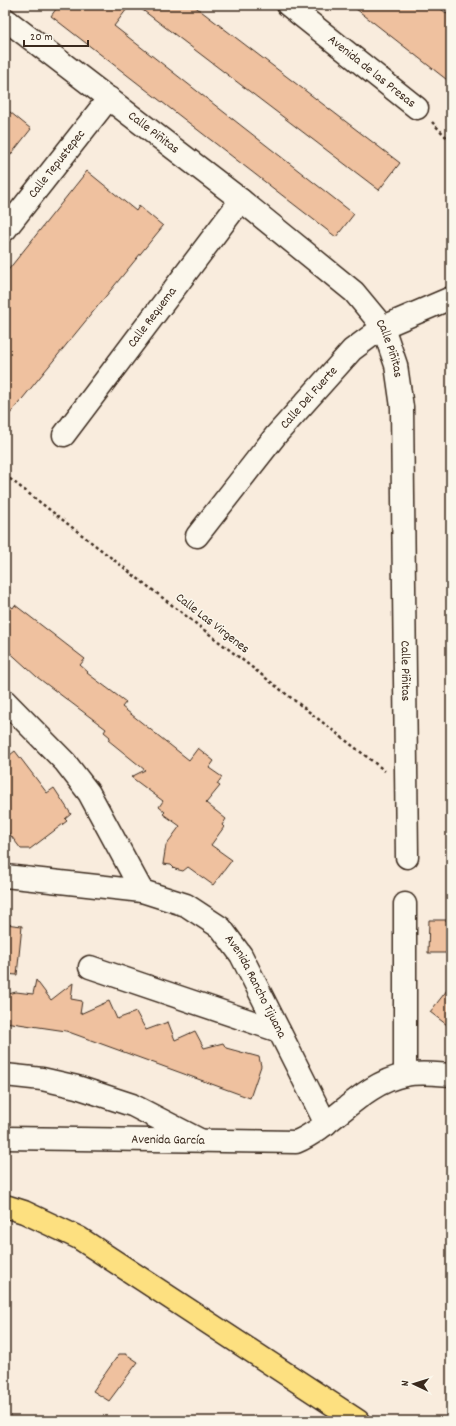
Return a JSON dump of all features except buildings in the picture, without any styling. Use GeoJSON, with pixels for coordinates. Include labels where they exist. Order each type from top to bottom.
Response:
{"type":"FeatureCollection","features":[{"type":"Feature","properties":{"kind":"main road"},"geometry":{"type":"LineString","coordinates":[[5,1206],[24,1212],[79,1238],[358,1421]]}},
{"type":"Feature","properties":{"kind":"street","name":"Avenida de las Presas"},"geometry":{"type":"LineString","coordinates":[[288,5],[417,108]]}},
{"type":"Feature","properties":{"kind":"street","name":"Calle Piñitas"},"geometry":{"type":"LineString","coordinates":[[5,19],[241,200],[354,292],[383,327],[396,365],[402,407],[407,857]]}},
{"type":"Feature","properties":{"kind":"street","name":"Calle Tepustepec"},"geometry":{"type":"LineString","coordinates":[[5,230],[109,98]]}},
{"type":"Feature","properties":{"kind":"street","name":"Calle Requema"},"geometry":{"type":"LineString","coordinates":[[64,435],[241,200]]}},
{"type":"Feature","properties":{"kind":"street","name":"Calle Del Fuerte"},"geometry":{"type":"LineString","coordinates":[[197,536],[276,435],[352,350],[383,327],[451,298]]}},
{"type":"Feature","properties":{"kind":"street"},"geometry":{"type":"LineString","coordinates":[[5,701],[65,762],[89,793],[142,891]]}},
{"type":"Feature","properties":{"kind":"street","name":"Avenida Rancho Tijuana"},"geometry":{"type":"LineString","coordinates":[[5,876],[142,891],[186,905],[221,928],[241,954],[326,1124]]}},
{"type":"Feature","properties":{"kind":"street"},"geometry":{"type":"LineString","coordinates":[[405,904],[405,1075]]}},
{"type":"Feature","properties":{"kind":"street"},"geometry":{"type":"LineString","coordinates":[[90,967],[279,1031]]}},
{"type":"Feature","properties":{"kind":"street"},"geometry":{"type":"LineString","coordinates":[[5,1075],[42,1079],[77,1087],[132,1105],[202,1141]]}},
{"type":"Feature","properties":{"kind":"street"},"geometry":{"type":"LineString","coordinates":[[326,1124],[366,1091],[405,1075],[451,1075]]}},
{"type":"Feature","properties":{"kind":"street","name":"Avenida García"},"geometry":{"type":"LineString","coordinates":[[5,1138],[296,1142],[312,1135],[326,1124]]}},
{"type":"Feature","properties":{"kind":"path","name":"Avenida de las Presas"},"geometry":{"type":"LineString","coordinates":[[417,108],[451,142]]}},
{"type":"Feature","properties":{"kind":"path","name":"Calle Las Virgenes"},"geometry":{"type":"LineString","coordinates":[[5,475],[407,788]]}}]}
